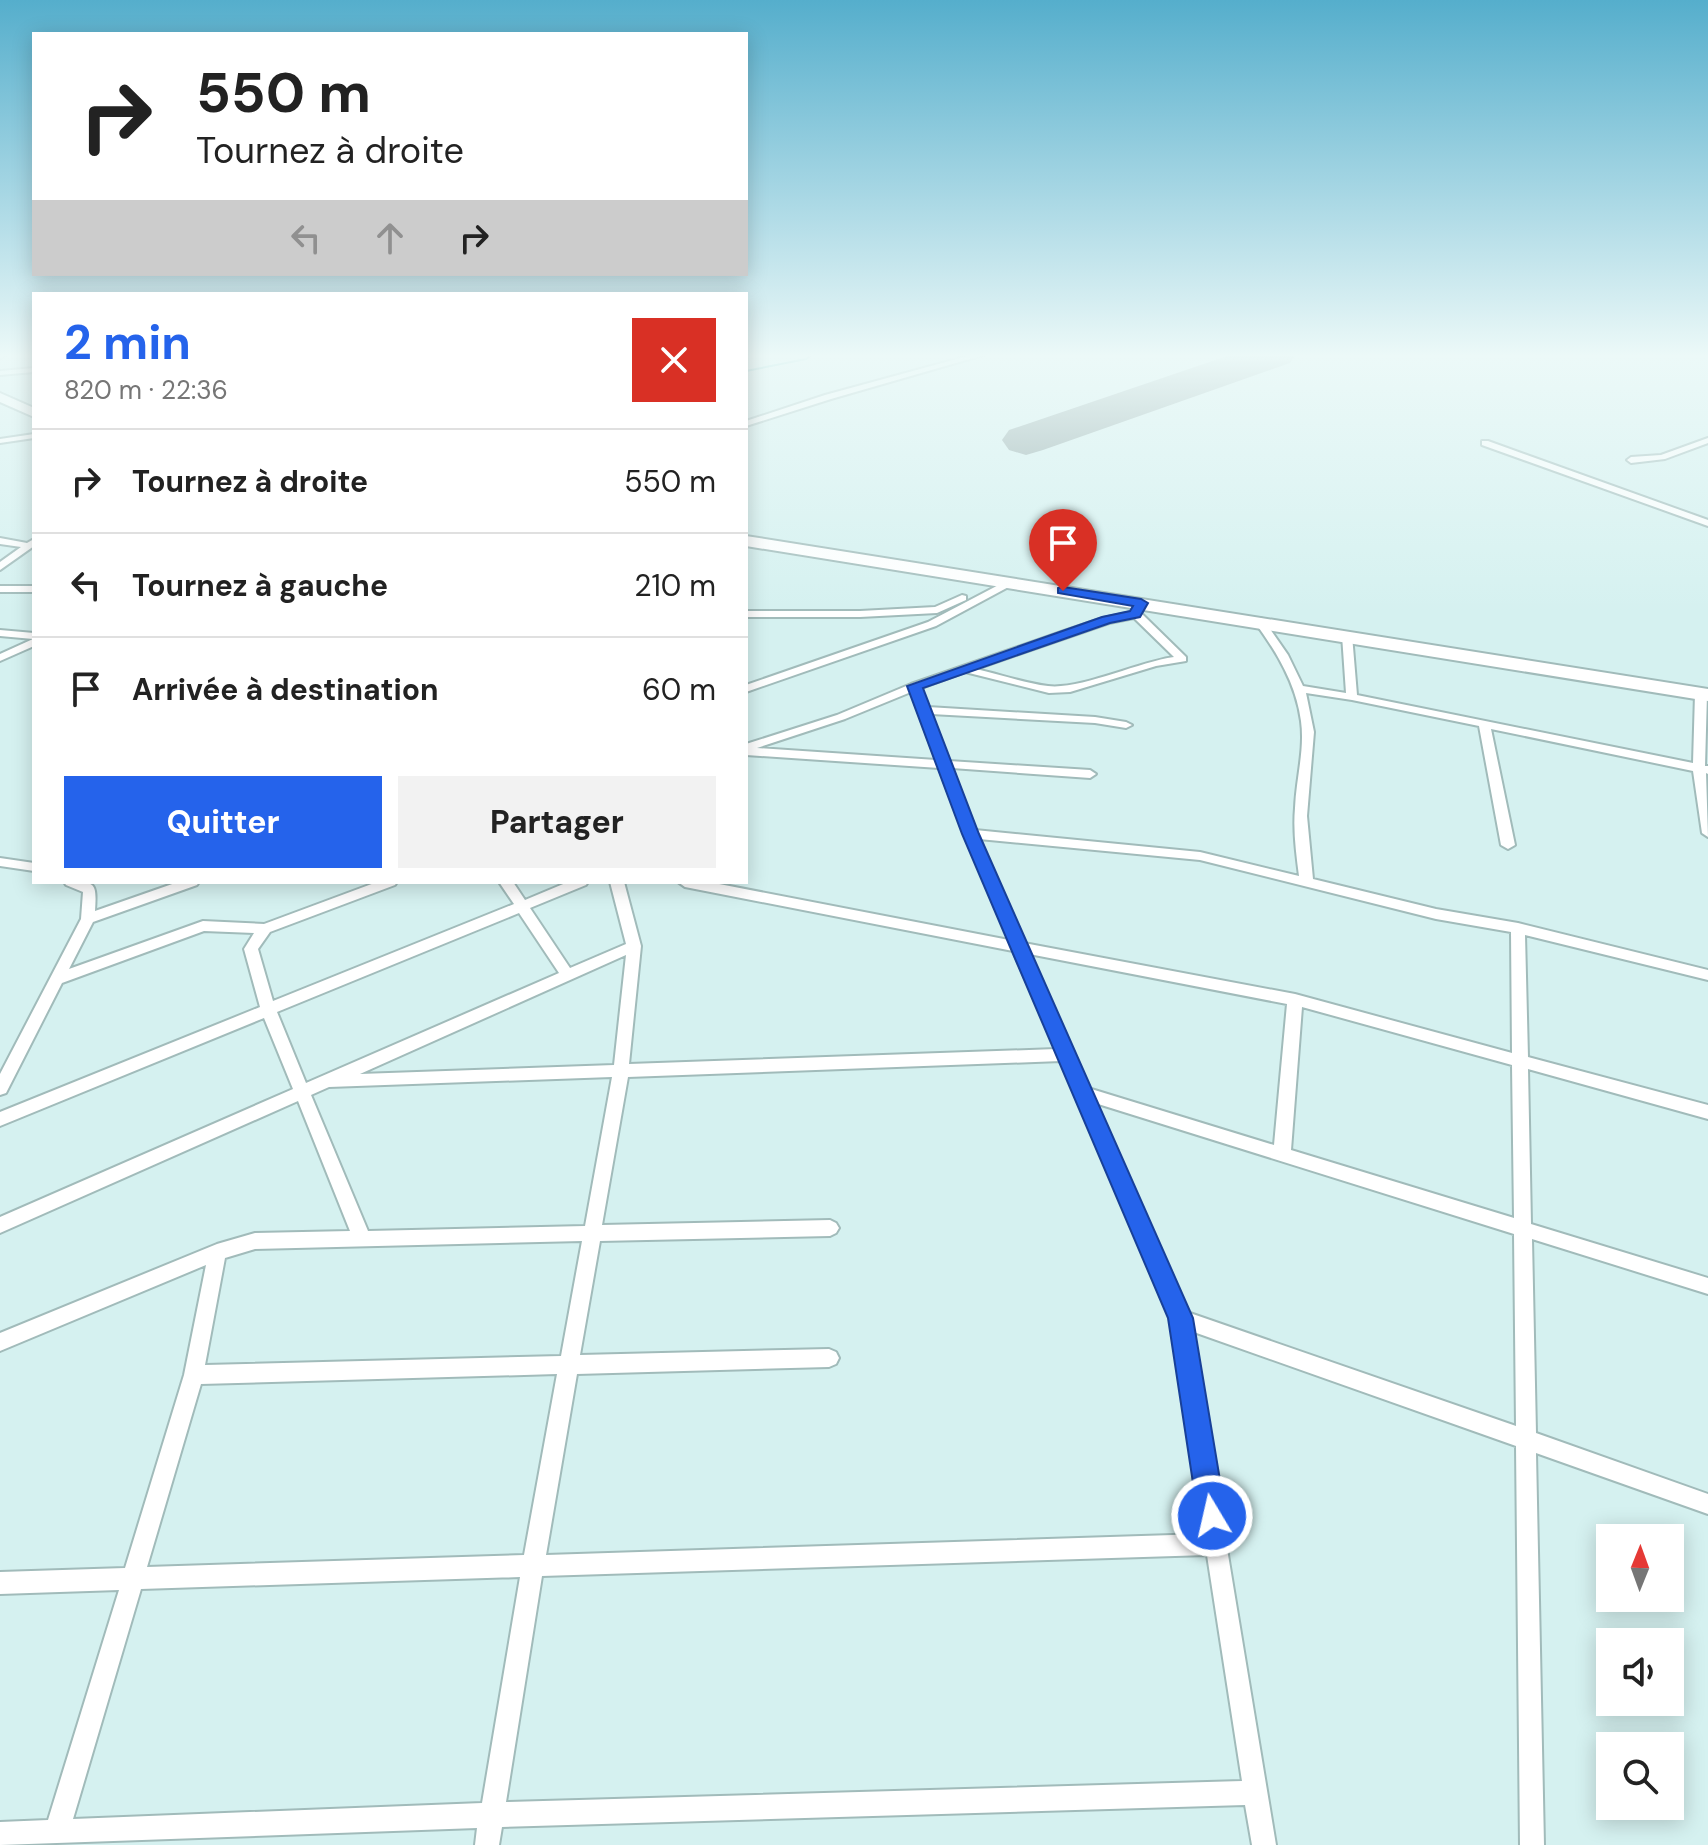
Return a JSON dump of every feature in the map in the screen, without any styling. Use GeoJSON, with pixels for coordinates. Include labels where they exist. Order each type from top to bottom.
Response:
{"type":"FeatureCollection","features":[{"type":"Feature","properties":{"kind":"highway"},"geometry":{"type":"LineString","coordinates":[[748,541],[1004,581],[1138,609],[1259,621],[1704,694]]}},
{"type":"Feature","properties":{"kind":"street"},"geometry":{"type":"LineString","coordinates":[[1631,460],[1662,457],[1708,440]]}},
{"type":"Feature","properties":{"kind":"street"},"geometry":{"type":"LineString","coordinates":[[1485,443],[1708,523]]}},
{"type":"Feature","properties":{"kind":"street"},"geometry":{"type":"LineString","coordinates":[[0,541],[32,544]]}},
{"type":"Feature","properties":{"kind":"street"},"geometry":{"type":"LineString","coordinates":[[0,567],[32,544]]}},
{"type":"Feature","properties":{"kind":"street"},"geometry":{"type":"LineString","coordinates":[[748,614],[937,610],[1004,581]]}},
{"type":"Feature","properties":{"kind":"street"},"geometry":{"type":"LineString","coordinates":[[748,688],[932,624],[1004,581]]}},
{"type":"Feature","properties":{"kind":"street"},"geometry":{"type":"LineString","coordinates":[[0,589],[32,589]]}},
{"type":"Feature","properties":{"kind":"street"},"geometry":{"type":"LineString","coordinates":[[748,749],[841,717],[915,686],[1138,609],[1182,659],[1155,663],[1070,689],[1049,690],[968,669]]}},
{"type":"Feature","properties":{"kind":"street"},"geometry":{"type":"LineString","coordinates":[[1259,621],[1275,640],[1299,689],[1308,724],[1306,783],[1301,807],[1307,881]]}},
{"type":"Feature","properties":{"kind":"street"},"geometry":{"type":"LineString","coordinates":[[0,633],[32,639]]}},
{"type":"Feature","properties":{"kind":"street"},"geometry":{"type":"LineString","coordinates":[[1347,635],[1352,697]]}},
{"type":"Feature","properties":{"kind":"street"},"geometry":{"type":"LineString","coordinates":[[0,658],[32,640]]}},
{"type":"Feature","properties":{"kind":"street"},"geometry":{"type":"LineString","coordinates":[[915,686],[970,834],[1180,1318],[1264,1845]]}},
{"type":"Feature","properties":{"kind":"street"},"geometry":{"type":"LineString","coordinates":[[1299,689],[1352,697],[1704,770]]}},
{"type":"Feature","properties":{"kind":"street"},"geometry":{"type":"LineString","coordinates":[[1704,694],[1708,833]]}},
{"type":"Feature","properties":{"kind":"street"},"geometry":{"type":"LineString","coordinates":[[923,710],[1095,720],[1126,725]]}},
{"type":"Feature","properties":{"kind":"street"},"geometry":{"type":"LineString","coordinates":[[1484,724],[1508,845]]}},
{"type":"Feature","properties":{"kind":"street"},"geometry":{"type":"LineString","coordinates":[[748,750],[1090,774]]}},
{"type":"Feature","properties":{"kind":"street"},"geometry":{"type":"LineString","coordinates":[[970,834],[1200,856],[1436,914],[1518,928],[1708,975]]}},
{"type":"Feature","properties":{"kind":"street"},"geometry":{"type":"LineString","coordinates":[[0,862],[32,867]]}},
{"type":"Feature","properties":{"kind":"street"},"geometry":{"type":"LineString","coordinates":[[2,1082],[88,919],[90,890],[76,884]]}},
{"type":"Feature","properties":{"kind":"street"},"geometry":{"type":"LineString","coordinates":[[88,919],[186,884]]}},
{"type":"Feature","properties":{"kind":"street"},"geometry":{"type":"LineString","coordinates":[[58,979],[203,926],[265,929],[385,884]]}},
{"type":"Feature","properties":{"kind":"street"},"geometry":{"type":"LineString","coordinates":[[507,884],[566,973]]}},
{"type":"Feature","properties":{"kind":"street"},"geometry":{"type":"LineString","coordinates":[[0,1119],[576,884]]}},
{"type":"Feature","properties":{"kind":"street"},"geometry":{"type":"LineString","coordinates":[[487,1845],[621,1070],[634,946],[618,884]]}},
{"type":"Feature","properties":{"kind":"street"},"geometry":{"type":"LineString","coordinates":[[695,884],[1295,1000],[1708,1112]]}},
{"type":"Feature","properties":{"kind":"street"},"geometry":{"type":"LineString","coordinates":[[1518,928],[1532,1845]]}},
{"type":"Feature","properties":{"kind":"street"},"geometry":{"type":"LineString","coordinates":[[265,929],[251,949],[268,1010],[363,1240]]}},
{"type":"Feature","properties":{"kind":"street"},"geometry":{"type":"LineString","coordinates":[[0,1225],[566,973],[634,946]]}},
{"type":"Feature","properties":{"kind":"street"},"geometry":{"type":"LineString","coordinates":[[1282,1154],[1295,1000]]}},
{"type":"Feature","properties":{"kind":"street"},"geometry":{"type":"LineString","coordinates":[[325,1081],[1067,1055]]}},
{"type":"Feature","properties":{"kind":"street"},"geometry":{"type":"LineString","coordinates":[[1083,1093],[1708,1286]]}},
{"type":"Feature","properties":{"kind":"street"},"geometry":{"type":"LineString","coordinates":[[0,1342],[217,1252],[255,1241],[830,1228]]}},
{"type":"Feature","properties":{"kind":"street"},"geometry":{"type":"LineString","coordinates":[[57,1832],[194,1375],[217,1252]]}},
{"type":"Feature","properties":{"kind":"street"},"geometry":{"type":"LineString","coordinates":[[1180,1318],[1708,1504]]}},
{"type":"Feature","properties":{"kind":"street"},"geometry":{"type":"LineString","coordinates":[[194,1375],[829,1358]]}},
{"type":"Feature","properties":{"kind":"street"},"geometry":{"type":"LineString","coordinates":[[0,1583],[1217,1544]]}},
{"type":"Feature","properties":{"kind":"street"},"geometry":{"type":"LineString","coordinates":[[0,1834],[492,1815],[1256,1793]]}},
{"type":"Feature","properties":{"kind":"route"},"geometry":{"type":"LineString","coordinates":[[1063,591],[1141,603],[1136,614],[1107,620],[915,686],[970,834],[1180,1318],[1212,1516]]}}]}
